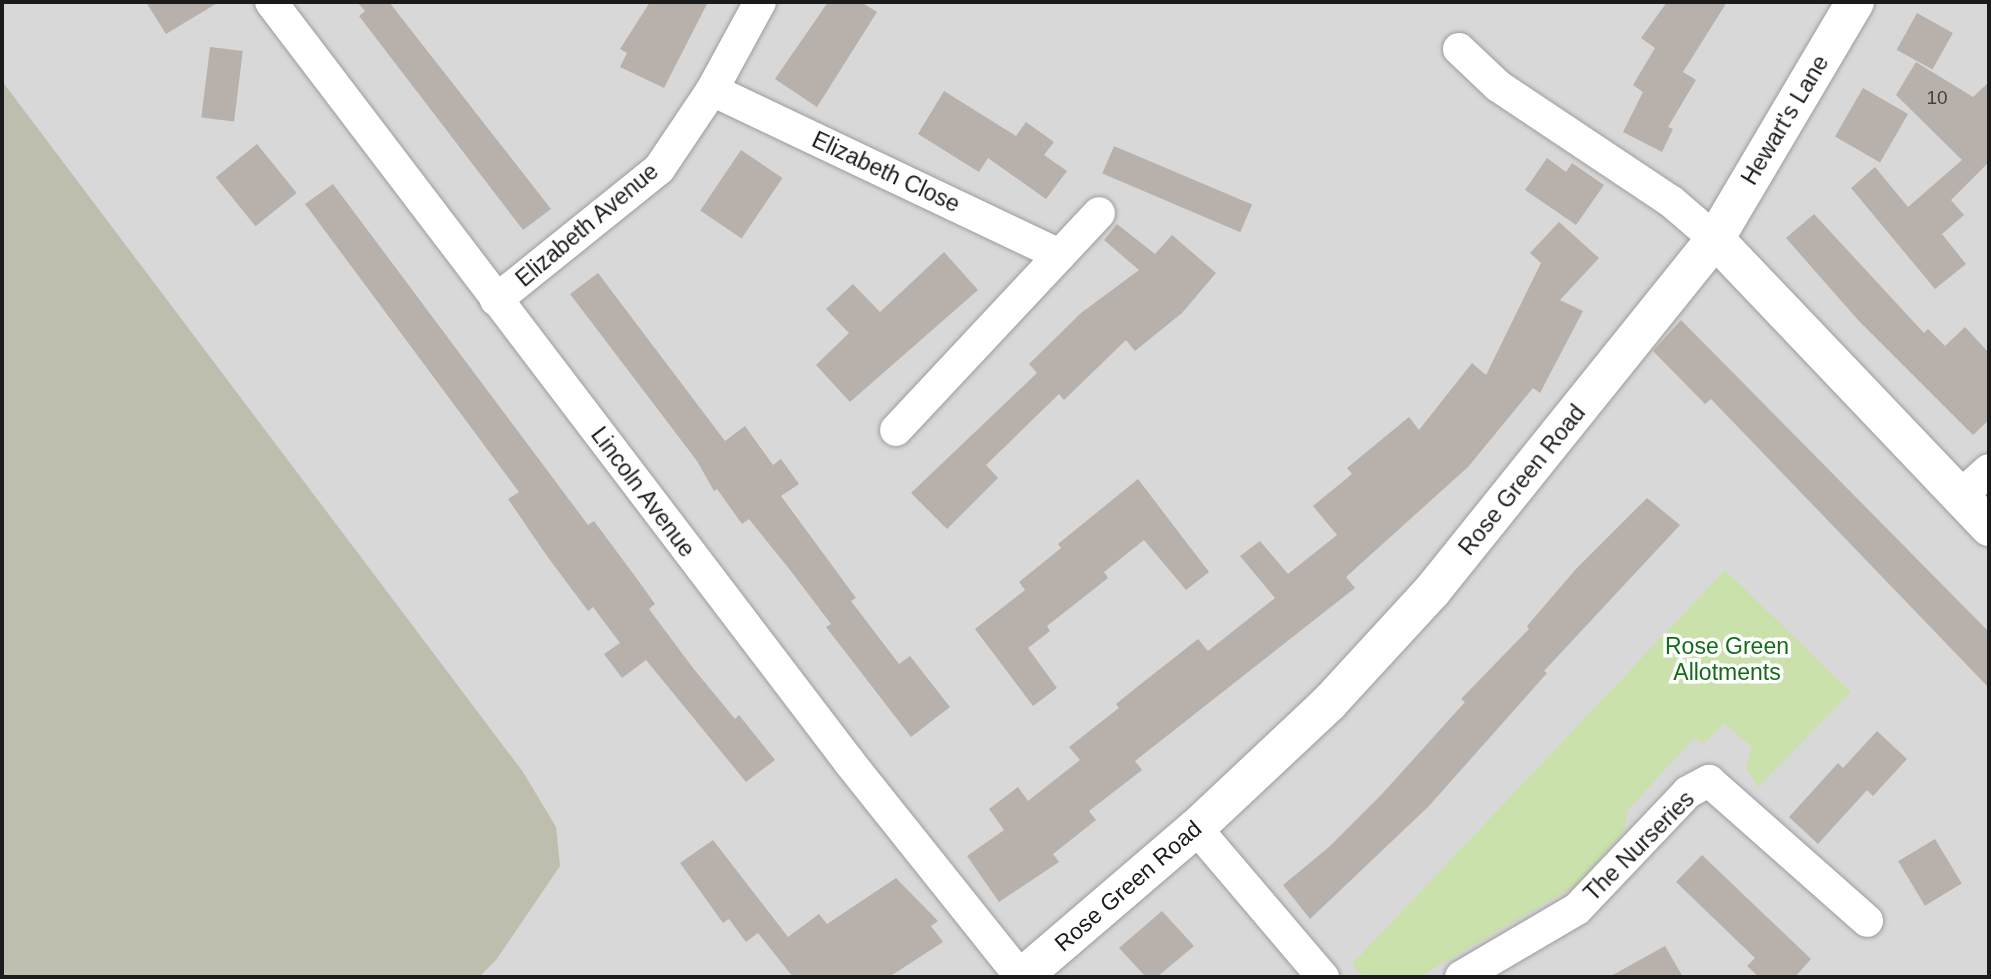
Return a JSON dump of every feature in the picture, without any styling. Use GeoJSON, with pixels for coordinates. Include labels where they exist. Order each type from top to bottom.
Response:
{"type":"FeatureCollection","features":[{"type":"Feature","properties":{"kind":"street","name":"Lincoln Avenue"},"geometry":{"type":"LineString","coordinates":[[271,2],[850,763],[1022,977]]}},
{"type":"Feature","properties":{"kind":"street","name":"Elizabeth Avenue"},"geometry":{"type":"LineString","coordinates":[[496,300],[659,169],[712,90],[760,2]]}},
{"type":"Feature","properties":{"kind":"street","name":"Hewart's Lane"},"geometry":{"type":"LineString","coordinates":[[1715,239],[1855,2]]}},
{"type":"Feature","properties":{"kind":"street"},"geometry":{"type":"LineString","coordinates":[[1459,49],[1498,86],[1672,202],[1715,239],[1989,527]]}},
{"type":"Feature","properties":{"kind":"street","name":"Elizabeth Close"},"geometry":{"type":"LineString","coordinates":[[712,90],[1060,255]]}},
{"type":"Feature","properties":{"kind":"street"},"geometry":{"type":"LineString","coordinates":[[896,430],[1099,213]]}},
{"type":"Feature","properties":{"kind":"street","name":"Rose Green Road"},"geometry":{"type":"LineString","coordinates":[[1022,977],[1196,828],[1329,703],[1432,591],[1715,239]]}},
{"type":"Feature","properties":{"kind":"street"},"geometry":{"type":"LineString","coordinates":[[1959,497],[1989,470]]}},
{"type":"Feature","properties":{"kind":"street","name":"The Nurseries"},"geometry":{"type":"LineString","coordinates":[[1461,977],[1577,909],[1688,792],[1709,781],[1867,921]]}},
{"type":"Feature","properties":{"kind":"street"},"geometry":{"type":"LineString","coordinates":[[1196,828],[1323,977]]}},
{"type":"Feature","properties":{"kind":"shaded area"},"geometry":{"type":"Polygon","coordinates":[[[2,2],[1989,2],[1989,977],[2,977],[2,2]]]}},
{"type":"Feature","properties":{"kind":"shaded area"},"geometry":{"type":"Polygon","coordinates":[[[2,81],[523,772],[556,827],[560,866],[496,960],[479,977],[2,977],[2,81]]]}},
{"type":"Feature","properties":{"kind":"green space","name":"Rose Green Allotments"},"geometry":{"type":"Polygon","coordinates":[[[1725,570],[1851,692],[1758,787],[1746,768],[1752,747],[1724,723],[1704,744],[1695,737],[1628,810],[1624,832],[1575,886],[1419,977],[1364,977],[1352,964],[1725,570]]]}},
{"type":"Feature","properties":{"kind":"building"},"geometry":{"type":"Polygon","coordinates":[[[146,2],[219,2],[166,34],[146,2]]]}},
{"type":"Feature","properties":{"kind":"building"},"geometry":{"type":"Polygon","coordinates":[[[357,2],[389,2],[551,209],[523,230],[359,16],[365,11],[357,2]]]}},
{"type":"Feature","properties":{"kind":"building"},"geometry":{"type":"Polygon","coordinates":[[[650,2],[708,2],[664,88],[620,67],[627,53],[620,49],[650,2]]]}},
{"type":"Feature","properties":{"kind":"building"},"geometry":{"type":"Polygon","coordinates":[[[828,2],[861,2],[877,12],[817,107],[775,79],[828,2]]]}},
{"type":"Feature","properties":{"kind":"building"},"geometry":{"type":"Polygon","coordinates":[[[1667,2],[1727,2],[1683,72],[1696,80],[1668,127],[1673,129],[1662,152],[1623,132],[1643,92],[1633,85],[1655,48],[1641,38],[1667,2]]]}},
{"type":"Feature","properties":{"kind":"building"},"geometry":{"type":"Polygon","coordinates":[[[1917,13],[1953,33],[1932,70],[1897,50],[1917,13]]]}},
{"type":"Feature","properties":{"kind":"building"},"geometry":{"type":"Polygon","coordinates":[[[210,47],[243,51],[234,121],[201,117],[210,47]]]}},
{"type":"Feature","properties":{"kind":"building"},"geometry":{"type":"Polygon","coordinates":[[[1916,62],[1973,97],[1989,82],[1989,162],[1951,200],[1964,215],[1942,234],[1966,264],[1935,289],[1851,188],[1875,167],[1908,207],[1962,160],[1896,95],[1916,62]]]}},
{"type":"Feature","properties":{"kind":"building"},"geometry":{"type":"Polygon","coordinates":[[[1863,88],[1908,114],[1880,162],[1835,136],[1863,88]]]}},
{"type":"Feature","properties":{"kind":"building"},"geometry":{"type":"Polygon","coordinates":[[[944,91],[1016,136],[1026,122],[1054,142],[1044,155],[1067,171],[1046,199],[988,158],[979,172],[918,134],[944,91]]]}},
{"type":"Feature","properties":{"kind":"building"},"geometry":{"type":"Polygon","coordinates":[[[257,144],[297,193],[255,226],[216,177],[257,144]]]}},
{"type":"Feature","properties":{"kind":"building"},"geometry":{"type":"Polygon","coordinates":[[[1114,146],[1252,205],[1240,232],[1102,174],[1114,146]]]}},
{"type":"Feature","properties":{"kind":"building"},"geometry":{"type":"Polygon","coordinates":[[[741,150],[782,178],[742,238],[700,211],[741,150]]]}},
{"type":"Feature","properties":{"kind":"building"},"geometry":{"type":"Polygon","coordinates":[[[1547,158],[1566,172],[1572,163],[1604,185],[1576,225],[1525,190],[1547,158]]]}},
{"type":"Feature","properties":{"kind":"building"},"geometry":{"type":"Polygon","coordinates":[[[333,184],[588,525],[594,521],[655,604],[649,609],[693,668],[735,719],[739,715],[775,760],[746,782],[646,660],[622,678],[604,654],[620,643],[593,607],[588,611],[547,556],[508,499],[519,492],[305,204],[333,184]]]}},
{"type":"Feature","properties":{"kind":"building"},"geometry":{"type":"Polygon","coordinates":[[[1814,214],[1924,333],[1928,329],[1945,346],[1965,327],[1989,353],[1989,420],[1973,435],[1858,320],[1786,238],[1814,214]]]}},
{"type":"Feature","properties":{"kind":"building"},"geometry":{"type":"Polygon","coordinates":[[[1559,222],[1599,258],[1560,300],[1583,311],[1540,393],[1533,388],[1468,467],[1346,577],[1355,588],[1135,761],[1142,770],[1089,811],[1096,820],[1053,854],[1059,862],[999,902],[967,856],[1004,830],[989,809],[1018,787],[1028,801],[1080,760],[1069,747],[1119,708],[1116,704],[1198,639],[1208,651],[1275,598],[1240,556],[1260,541],[1288,574],[1337,535],[1313,506],[1352,474],[1347,468],[1409,417],[1419,430],[1472,363],[1486,375],[1541,263],[1530,253],[1559,222]]]}},
{"type":"Feature","properties":{"kind":"building"},"geometry":{"type":"Polygon","coordinates":[[[1117,224],[1155,254],[1172,235],[1216,273],[1182,313],[1135,351],[1126,340],[1064,400],[1059,394],[986,465],[998,478],[947,529],[911,493],[1037,373],[1029,364],[1081,313],[1139,270],[1104,240],[1117,224]]]}},
{"type":"Feature","properties":{"kind":"building"},"geometry":{"type":"Polygon","coordinates":[[[944,252],[978,290],[850,402],[816,365],[849,333],[826,309],[853,284],[880,312],[944,252]]]}},
{"type":"Feature","properties":{"kind":"building"},"geometry":{"type":"Polygon","coordinates":[[[598,273],[725,441],[745,426],[773,465],[781,459],[799,484],[781,496],[856,598],[851,601],[899,664],[910,656],[950,707],[911,737],[826,627],[831,624],[790,570],[749,519],[742,524],[717,489],[714,491],[697,461],[570,294],[598,273]]]}},
{"type":"Feature","properties":{"kind":"building"},"geometry":{"type":"Polygon","coordinates":[[[1681,320],[1989,632],[1989,688],[1711,399],[1705,404],[1653,351],[1681,320]]]}},
{"type":"Feature","properties":{"kind":"building"},"geometry":{"type":"Polygon","coordinates":[[[1138,479],[1209,572],[1186,590],[1144,540],[1104,572],[1108,578],[1047,626],[1050,631],[1028,648],[1057,688],[1033,706],[975,629],[1025,590],[1019,582],[1061,548],[1058,544],[1138,479]]]}},
{"type":"Feature","properties":{"kind":"building"},"geometry":{"type":"Polygon","coordinates":[[[1647,498],[1680,525],[1544,671],[1547,673],[1429,806],[1310,919],[1283,885],[1329,847],[1382,794],[1465,702],[1461,699],[1529,629],[1527,626],[1576,569],[1647,498]]]}},
{"type":"Feature","properties":{"kind":"building"},"geometry":{"type":"Polygon","coordinates":[[[1877,731],[1907,759],[1873,796],[1867,790],[1818,844],[1789,817],[1838,763],[1843,768],[1877,731]]]}},
{"type":"Feature","properties":{"kind":"building"},"geometry":{"type":"Polygon","coordinates":[[[1935,839],[1962,884],[1925,906],[1898,861],[1935,839]]]}},
{"type":"Feature","properties":{"kind":"building"},"geometry":{"type":"Polygon","coordinates":[[[713,840],[788,937],[819,914],[827,924],[896,878],[938,921],[931,926],[943,942],[889,977],[793,977],[758,933],[746,942],[729,919],[723,923],[680,863],[713,840]]]}},
{"type":"Feature","properties":{"kind":"building"},"geometry":{"type":"Polygon","coordinates":[[[1702,855],[1811,959],[1795,977],[1759,977],[1747,966],[1755,958],[1676,882],[1702,855]]]}},
{"type":"Feature","properties":{"kind":"building"},"geometry":{"type":"Polygon","coordinates":[[[1162,911],[1194,946],[1157,977],[1146,977],[1119,948],[1162,911]]]}},
{"type":"Feature","properties":{"kind":"building"},"geometry":{"type":"Polygon","coordinates":[[[1665,946],[1683,977],[1609,977],[1665,946]]]}}]}
